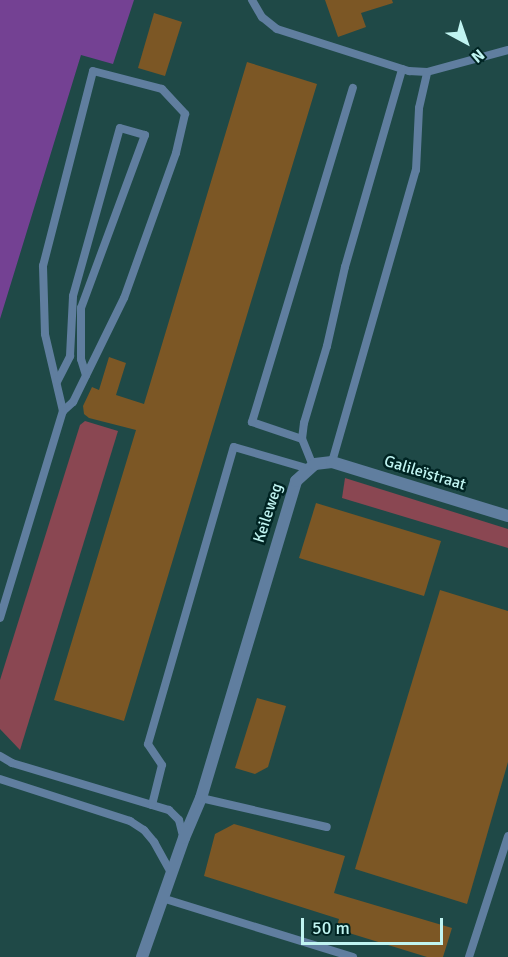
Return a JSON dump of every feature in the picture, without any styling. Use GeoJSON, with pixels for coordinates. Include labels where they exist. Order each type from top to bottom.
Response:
{"type":"FeatureCollection","features":[{"type":"Feature","properties":{"kind":"street"},"geometry":{"type":"LineString","coordinates":[[311,467],[332,462]]}},
{"type":"Feature","properties":{"kind":"street","name":"Galileïstraat"},"geometry":{"type":"LineString","coordinates":[[332,462],[508,516]]}},
{"type":"Feature","properties":{"kind":"street","name":"Keileweg"},"geometry":{"type":"LineString","coordinates":[[142,957],[171,873],[201,798],[291,489],[311,467]]}},
{"type":"Feature","properties":{"kind":"lane"},"geometry":{"type":"LineString","coordinates":[[252,0],[262,17],[277,29],[402,69],[427,72],[508,50]]}},
{"type":"Feature","properties":{"kind":"lane"},"geometry":{"type":"LineString","coordinates":[[311,467],[302,439],[304,423],[327,346],[345,267],[402,69]]}},
{"type":"Feature","properties":{"kind":"lane"},"geometry":{"type":"LineString","coordinates":[[0,618],[63,411],[45,334],[43,266],[93,71],[162,89],[184,114],[176,153],[124,298],[73,402],[63,411]]}},
{"type":"Feature","properties":{"kind":"lane"},"geometry":{"type":"LineString","coordinates":[[332,462],[416,170],[419,108],[427,72]]}},
{"type":"Feature","properties":{"kind":"lane"},"geometry":{"type":"LineString","coordinates":[[302,439],[252,422],[353,88]]}},
{"type":"Feature","properties":{"kind":"lane"},"geometry":{"type":"LineString","coordinates":[[57,382],[70,356],[73,296],[120,128],[145,135],[81,308],[81,359],[86,375]]}},
{"type":"Feature","properties":{"kind":"lane"},"geometry":{"type":"LineString","coordinates":[[152,805],[162,765],[148,744],[234,447],[311,467]]}},
{"type":"Feature","properties":{"kind":"lane"},"geometry":{"type":"LineString","coordinates":[[0,756],[12,763],[169,810],[179,820],[184,838]]}},
{"type":"Feature","properties":{"kind":"lane"},"geometry":{"type":"LineString","coordinates":[[0,779],[130,821],[144,830],[154,842],[171,873]]}},
{"type":"Feature","properties":{"kind":"lane"},"geometry":{"type":"LineString","coordinates":[[201,798],[327,827]]}},
{"type":"Feature","properties":{"kind":"lane"},"geometry":{"type":"LineString","coordinates":[[469,957],[508,836]]}},
{"type":"Feature","properties":{"kind":"lane"},"geometry":{"type":"LineString","coordinates":[[162,898],[353,957]]}},
{"type":"Feature","properties":{"kind":"shaded area"},"geometry":{"type":"Polygon","coordinates":[[[0,0],[508,0],[508,957],[0,957],[0,0]]]}},
{"type":"Feature","properties":{"kind":"shaded area"},"geometry":{"type":"Polygon","coordinates":[[[0,0],[134,0],[113,64],[81,55],[0,319],[0,0]]]}},
{"type":"Feature","properties":{"kind":"shaded area"},"geometry":{"type":"Polygon","coordinates":[[[85,421],[118,431],[20,750],[0,729],[0,680],[80,425],[85,421]]]}},
{"type":"Feature","properties":{"kind":"shaded area"},"geometry":{"type":"Polygon","coordinates":[[[345,478],[508,529],[508,548],[342,498],[345,478]]]}},
{"type":"Feature","properties":{"kind":"building"},"geometry":{"type":"Polygon","coordinates":[[[325,0],[392,0],[393,3],[361,13],[366,27],[338,37],[325,0]]]}},
{"type":"Feature","properties":{"kind":"building"},"geometry":{"type":"Polygon","coordinates":[[[154,13],[182,22],[165,76],[138,68],[154,13]]]}},
{"type":"Feature","properties":{"kind":"building"},"geometry":{"type":"Polygon","coordinates":[[[247,62],[317,84],[124,721],[54,700],[136,430],[89,418],[84,414],[83,406],[92,387],[99,390],[109,357],[126,363],[116,395],[144,404],[247,62]]]}},
{"type":"Feature","properties":{"kind":"building"},"geometry":{"type":"Polygon","coordinates":[[[316,503],[441,541],[424,596],[299,558],[316,503]]]}},
{"type":"Feature","properties":{"kind":"building"},"geometry":{"type":"Polygon","coordinates":[[[440,590],[508,611],[508,762],[467,904],[355,869],[440,590]]]}},
{"type":"Feature","properties":{"kind":"building"},"geometry":{"type":"Polygon","coordinates":[[[257,698],[286,706],[268,767],[255,774],[235,768],[257,698]]]}},
{"type":"Feature","properties":{"kind":"building"},"geometry":{"type":"Polygon","coordinates":[[[234,824],[345,856],[334,893],[452,928],[443,957],[427,957],[336,929],[339,919],[204,876],[215,834],[234,824]]]}}]}
